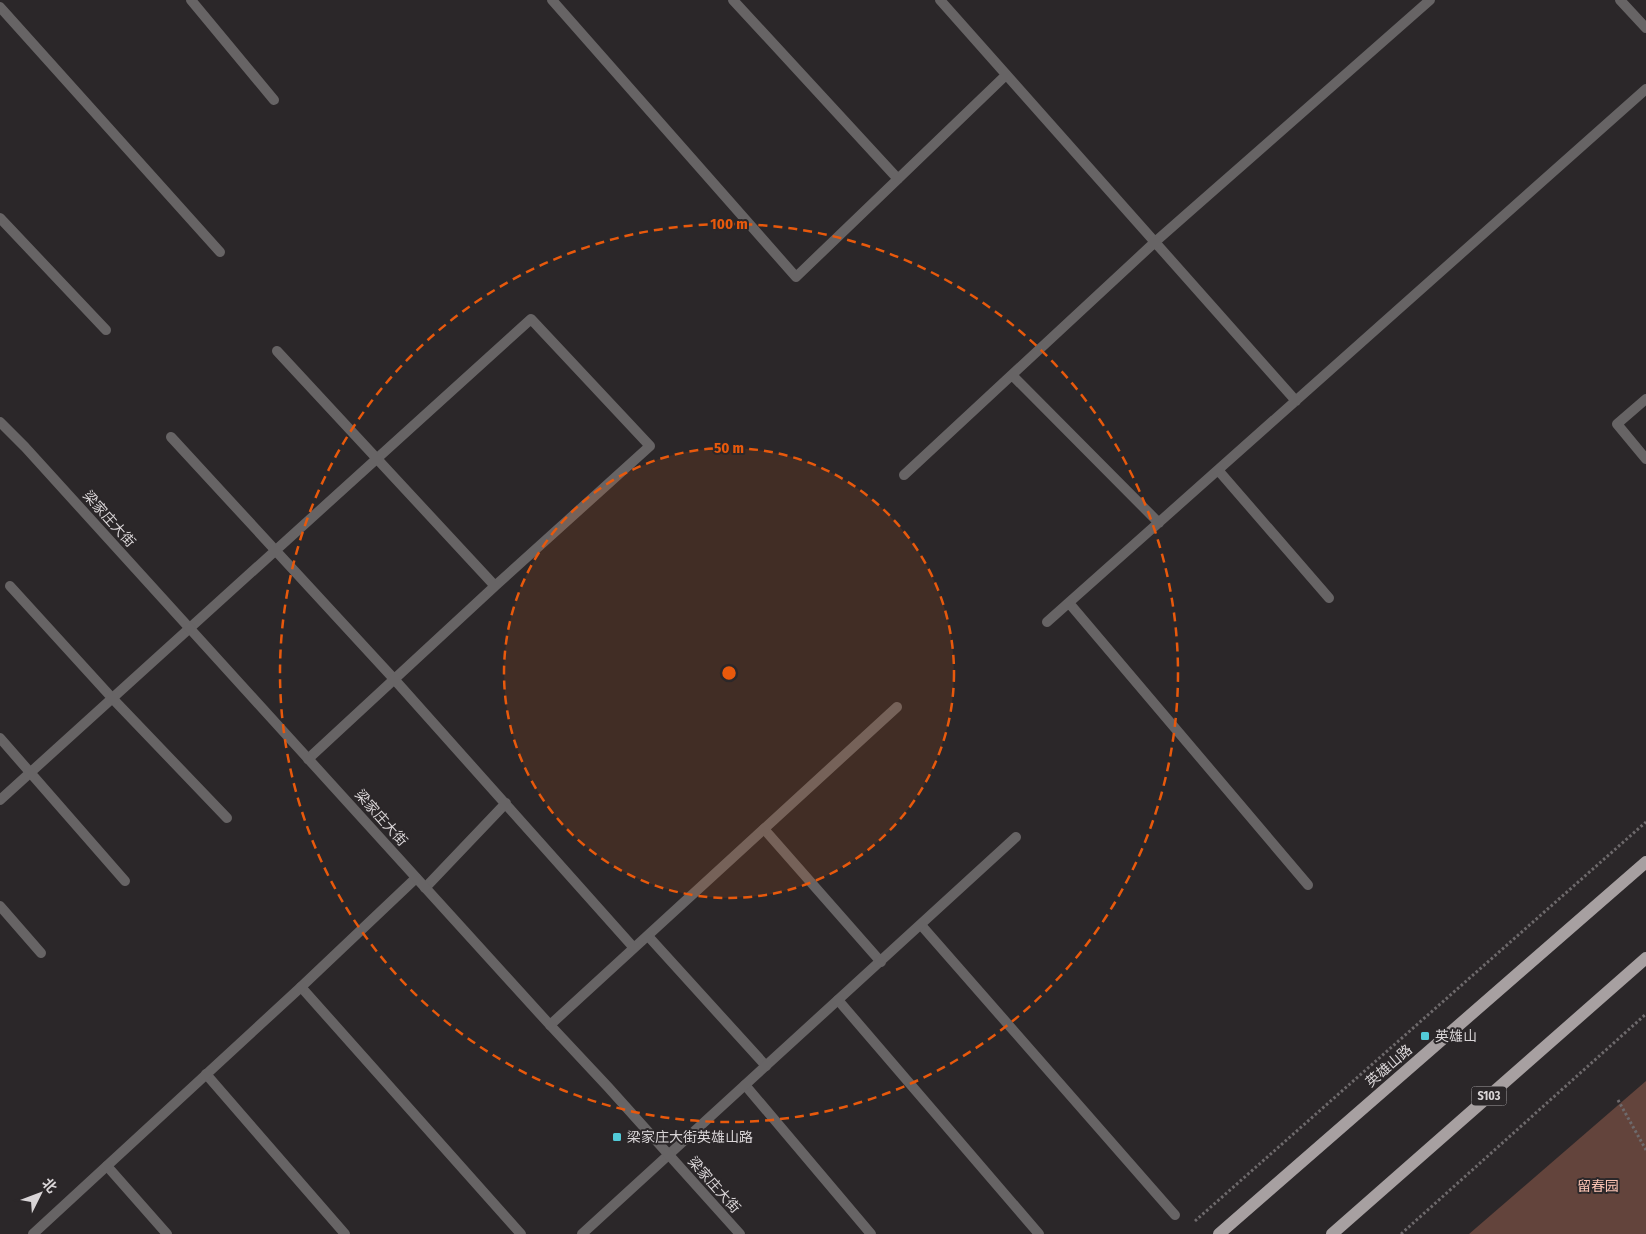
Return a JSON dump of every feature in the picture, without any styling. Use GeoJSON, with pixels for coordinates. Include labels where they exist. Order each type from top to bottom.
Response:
{"type":"FeatureCollection","features":[{"type":"Feature","properties":{"kind":"main road","name":"英雄山路"},"geometry":{"type":"LineString","coordinates":[[1219,1234],[1646,862]]}},
{"type":"Feature","properties":{"kind":"main road","name":"S103"},"geometry":{"type":"LineString","coordinates":[[1332,1234],[1646,958]]}},
{"type":"Feature","properties":{"kind":"street"},"geometry":{"type":"LineString","coordinates":[[191,0],[274,100]]}},
{"type":"Feature","properties":{"kind":"street"},"geometry":{"type":"LineString","coordinates":[[552,0],[796,277],[1006,75]]}},
{"type":"Feature","properties":{"kind":"street"},"geometry":{"type":"LineString","coordinates":[[734,0],[898,178]]}},
{"type":"Feature","properties":{"kind":"street"},"geometry":{"type":"LineString","coordinates":[[940,0],[1296,401]]}},
{"type":"Feature","properties":{"kind":"street"},"geometry":{"type":"LineString","coordinates":[[904,475],[1155,242],[1430,0]]}},
{"type":"Feature","properties":{"kind":"street"},"geometry":{"type":"LineString","coordinates":[[1620,0],[1646,28]]}},
{"type":"Feature","properties":{"kind":"street"},"geometry":{"type":"LineString","coordinates":[[0,7],[220,252]]}},
{"type":"Feature","properties":{"kind":"street"},"geometry":{"type":"LineString","coordinates":[[1047,622],[1646,89]]}},
{"type":"Feature","properties":{"kind":"street"},"geometry":{"type":"LineString","coordinates":[[0,218],[106,330]]}},
{"type":"Feature","properties":{"kind":"street"},"geometry":{"type":"LineString","coordinates":[[0,800],[531,319],[650,446],[308,759]]}},
{"type":"Feature","properties":{"kind":"street"},"geometry":{"type":"LineString","coordinates":[[277,351],[495,586]]}},
{"type":"Feature","properties":{"kind":"street"},"geometry":{"type":"LineString","coordinates":[[1012,375],[1159,523]]}},
{"type":"Feature","properties":{"kind":"street"},"geometry":{"type":"LineString","coordinates":[[1646,399],[1617,424],[1646,459]]}},
{"type":"Feature","properties":{"kind":"street","name":"梁家庄大街"},"geometry":{"type":"LineString","coordinates":[[0,422],[25,446],[740,1234]]}},
{"type":"Feature","properties":{"kind":"street"},"geometry":{"type":"LineString","coordinates":[[172,437],[394,679],[634,948]]}},
{"type":"Feature","properties":{"kind":"street"},"geometry":{"type":"LineString","coordinates":[[1218,470],[1329,598]]}},
{"type":"Feature","properties":{"kind":"street"},"geometry":{"type":"LineString","coordinates":[[10,586],[113,699],[227,818]]}},
{"type":"Feature","properties":{"kind":"street"},"geometry":{"type":"LineString","coordinates":[[1069,603],[1308,885]]}},
{"type":"Feature","properties":{"kind":"street"},"geometry":{"type":"LineString","coordinates":[[550,1025],[897,707]]}},
{"type":"Feature","properties":{"kind":"street"},"geometry":{"type":"LineString","coordinates":[[0,738],[125,881]]}},
{"type":"Feature","properties":{"kind":"street"},"geometry":{"type":"LineString","coordinates":[[426,888],[506,804]]}},
{"type":"Feature","properties":{"kind":"street"},"geometry":{"type":"LineString","coordinates":[[764,829],[881,962]]}},
{"type":"Feature","properties":{"kind":"street"},"geometry":{"type":"LineString","coordinates":[[582,1234],[1016,837]]}},
{"type":"Feature","properties":{"kind":"street"},"geometry":{"type":"LineString","coordinates":[[33,1234],[301,987],[416,878]]}},
{"type":"Feature","properties":{"kind":"street"},"geometry":{"type":"LineString","coordinates":[[0,906],[41,953]]}},
{"type":"Feature","properties":{"kind":"street"},"geometry":{"type":"LineString","coordinates":[[921,925],[1175,1215]]}},
{"type":"Feature","properties":{"kind":"street"},"geometry":{"type":"LineString","coordinates":[[648,936],[766,1066]]}},
{"type":"Feature","properties":{"kind":"street"},"geometry":{"type":"LineString","coordinates":[[301,987],[521,1234]]}},
{"type":"Feature","properties":{"kind":"street"},"geometry":{"type":"LineString","coordinates":[[838,1000],[1039,1234]]}},
{"type":"Feature","properties":{"kind":"street"},"geometry":{"type":"LineString","coordinates":[[206,1074],[345,1234]]}},
{"type":"Feature","properties":{"kind":"street"},"geometry":{"type":"LineString","coordinates":[[745,1085],[871,1234]]}},
{"type":"Feature","properties":{"kind":"street"},"geometry":{"type":"LineString","coordinates":[[107,1166],[167,1234]]}},
{"type":"Feature","properties":{"kind":"path"},"geometry":{"type":"LineString","coordinates":[[1188,1228],[1646,822]]}},
{"type":"Feature","properties":{"kind":"path"},"geometry":{"type":"LineString","coordinates":[[1401,1234],[1646,1014]]}},
{"type":"Feature","properties":{"kind":"path"},"geometry":{"type":"LineString","coordinates":[[1618,1100],[1646,1150]]}},
{"type":"Feature","properties":{"kind":"green space","name":"留春园"},"geometry":{"type":"Polygon","coordinates":[[[1646,1081],[1646,1234],[1469,1234],[1646,1081]]]}},
{"type":"Feature","properties":{"kind":"place","name":"英雄山"},"geometry":{"type":"Point","coordinates":[1425,1036]}},
{"type":"Feature","properties":{"kind":"place","name":"梁家庄大街英雄山路"},"geometry":{"type":"Point","coordinates":[617,1137]}}]}
